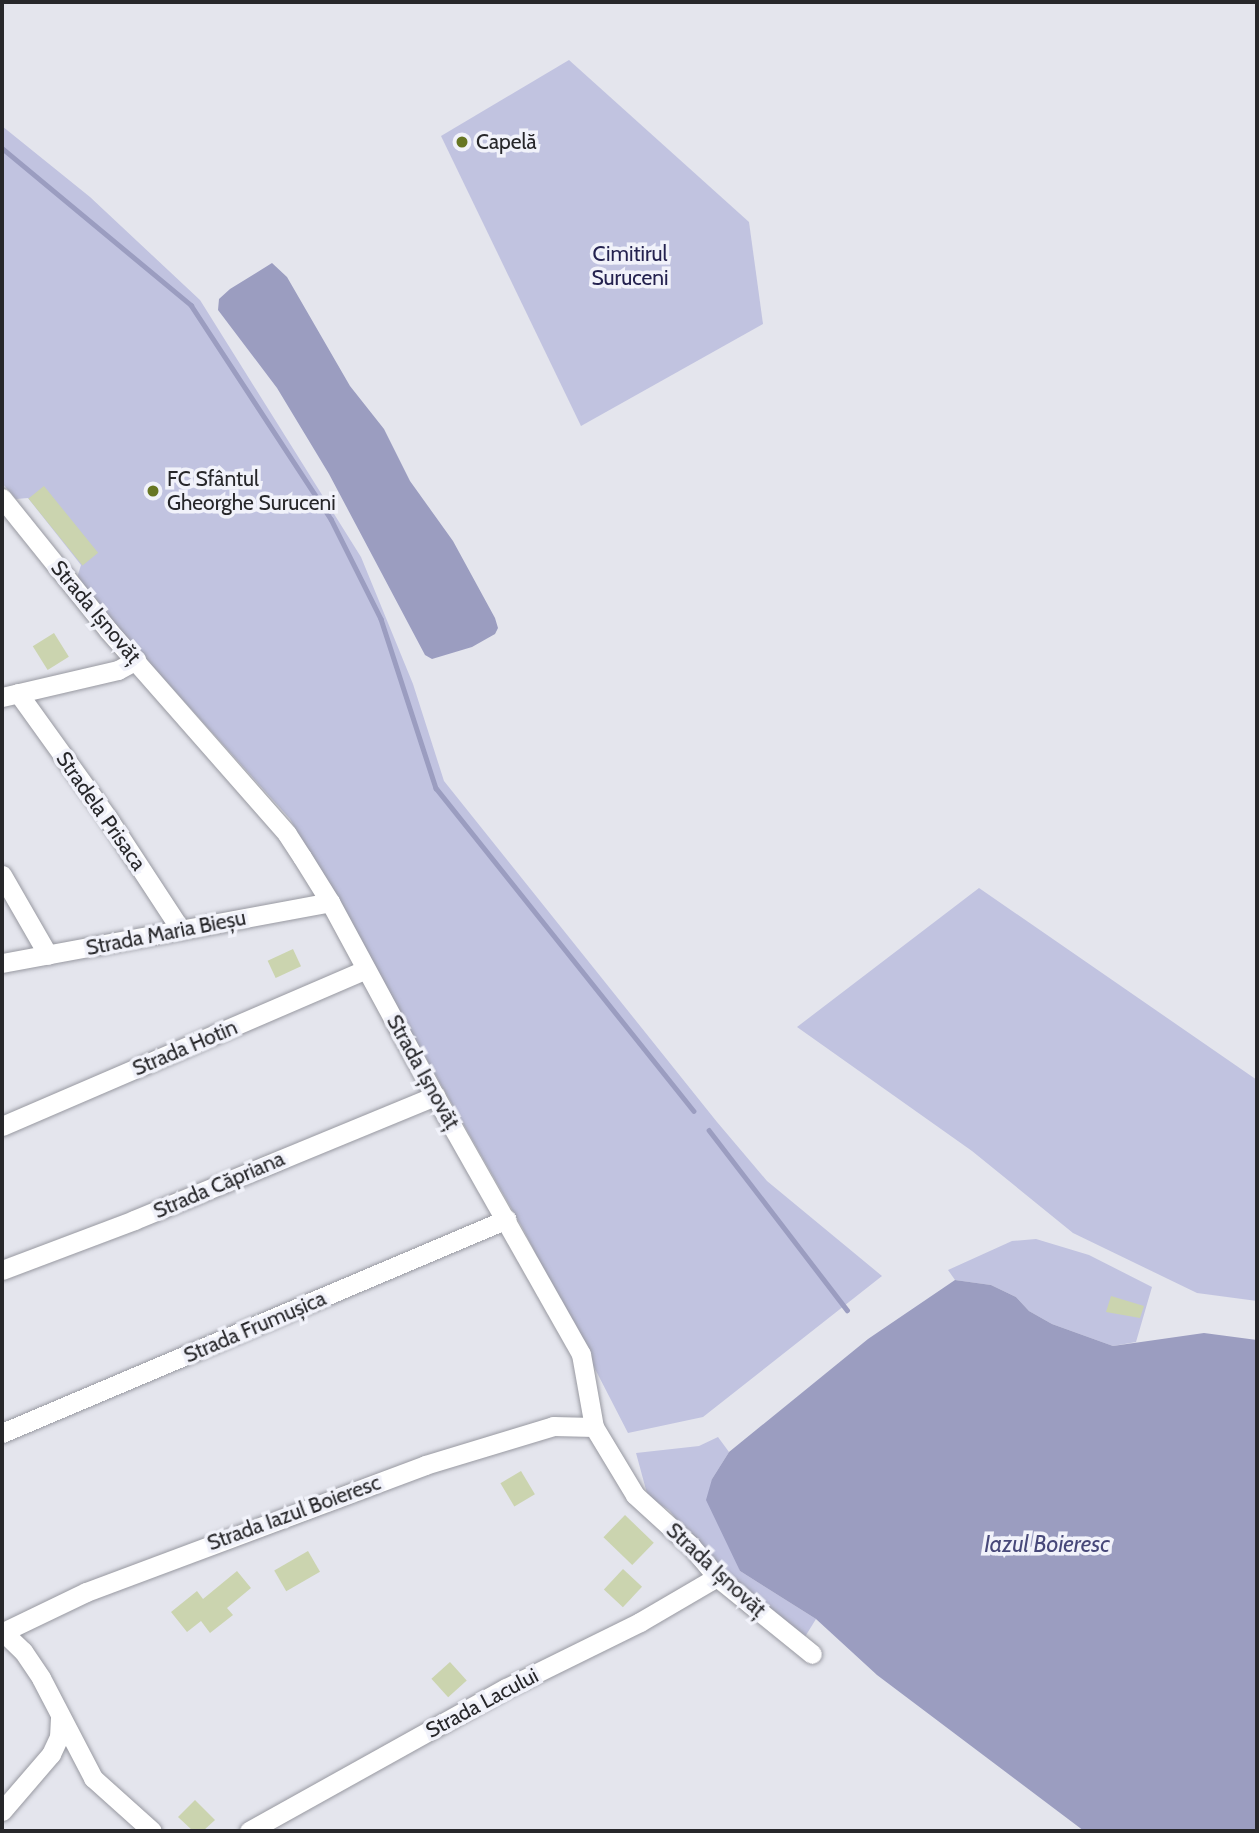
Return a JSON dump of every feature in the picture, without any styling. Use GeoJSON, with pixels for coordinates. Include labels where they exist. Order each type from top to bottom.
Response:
{"type":"FeatureCollection","features":[{"type":"Feature","properties":{"kind":"street","name":"Strada Ișnovăț"},"geometry":{"type":"LineString","coordinates":[[2,498],[136,660],[287,834],[330,902],[435,1096],[508,1219],[582,1354],[594,1427],[642,1505],[691,1546],[717,1577],[812,1654]]}},
{"type":"Feature","properties":{"kind":"street"},"geometry":{"type":"LineString","coordinates":[[10,695],[118,670],[136,660]]}},
{"type":"Feature","properties":{"kind":"street","name":"Stradela Prisaca"},"geometry":{"type":"LineString","coordinates":[[10,695],[107,817],[181,930]]}},
{"type":"Feature","properties":{"kind":"street"},"geometry":{"type":"LineString","coordinates":[[2,875],[48,955]]}},
{"type":"Feature","properties":{"kind":"street","name":"Strada Maria Bieșu"},"geometry":{"type":"LineString","coordinates":[[2,963],[330,902]]}},
{"type":"Feature","properties":{"kind":"street","name":"Strada Hotin"},"geometry":{"type":"LineString","coordinates":[[2,1126],[366,969]]}},
{"type":"Feature","properties":{"kind":"street","name":"Strada Căpriana"},"geometry":{"type":"LineString","coordinates":[[2,1270],[134,1220],[435,1096]]}},
{"type":"Feature","properties":{"kind":"street","name":"Strada Frumușica"},"geometry":{"type":"LineString","coordinates":[[2,1433],[508,1219]]}},
{"type":"Feature","properties":{"kind":"street","name":"Strada Iazul Boieresc"},"geometry":{"type":"LineString","coordinates":[[2,1631],[86,1591],[425,1465],[553,1426],[594,1427]]}},
{"type":"Feature","properties":{"kind":"street","name":"Strada Lacului"},"geometry":{"type":"LineString","coordinates":[[248,1831],[506,1688],[639,1622],[717,1577]]}},
{"type":"Feature","properties":{"kind":"street"},"geometry":{"type":"LineString","coordinates":[[2,1631],[23,1651],[93,1778],[152,1831]]}},
{"type":"Feature","properties":{"kind":"street"},"geometry":{"type":"LineString","coordinates":[[2,1811],[51,1754],[60,1737],[60,1715]]}},
{"type":"Feature","properties":{"kind":"green space","name":"Cimitirul Suruceni"},"geometry":{"type":"Polygon","coordinates":[[[569,60],[749,222],[763,324],[581,426],[441,136],[569,60]]]}},
{"type":"Feature","properties":{"kind":"green space"},"geometry":{"type":"Polygon","coordinates":[[[2,126],[90,197],[200,300],[361,557],[413,684],[444,781],[767,1181],[882,1276],[703,1417],[628,1433],[522,1227],[290,819],[76,581],[81,565],[28,498],[16,499],[2,483],[2,126]]]}},
{"type":"Feature","properties":{"kind":"green space"},"geometry":{"type":"Polygon","coordinates":[[[979,888],[1257,1080],[1257,1301],[1197,1293],[1073,1233],[972,1151],[797,1027],[979,888]]]}},
{"type":"Feature","properties":{"kind":"green space"},"geometry":{"type":"Polygon","coordinates":[[[1036,1239],[1089,1255],[1152,1287],[1136,1342],[1113,1346],[1052,1324],[1029,1311],[1016,1297],[991,1285],[955,1280],[948,1270],[1012,1241],[1036,1239]]]}},
{"type":"Feature","properties":{"kind":"green space"},"geometry":{"type":"Polygon","coordinates":[[[718,1437],[729,1452],[712,1479],[740,1571],[816,1619],[803,1640],[714,1567],[669,1510],[648,1497],[636,1453],[699,1446],[718,1437]]]}},
{"type":"Feature","properties":{"kind":"water"},"geometry":{"type":"Polygon","coordinates":[[[272,263],[287,277],[350,386],[384,429],[410,481],[453,541],[495,618],[498,628],[495,634],[472,647],[432,659],[425,655],[329,474],[277,388],[218,310],[219,299],[230,289],[272,263]]]}},
{"type":"Feature","properties":{"kind":"water","name":"Iazul Boieresc"},"geometry":{"type":"Polygon","coordinates":[[[955,1280],[991,1285],[1016,1297],[1029,1311],[1052,1324],[1113,1346],[1204,1333],[1257,1340],[1257,1831],[1084,1831],[877,1675],[816,1619],[740,1571],[706,1500],[712,1479],[729,1452],[868,1339],[955,1280]]]}},
{"type":"Feature","properties":{"kind":"building"},"geometry":{"type":"Polygon","coordinates":[[[44,486],[98,553],[83,565],[28,499],[44,486]]]}},
{"type":"Feature","properties":{"kind":"building"},"geometry":{"type":"Polygon","coordinates":[[[54,633],[69,657],[48,670],[33,646],[54,633]]]}},
{"type":"Feature","properties":{"kind":"building"},"geometry":{"type":"Polygon","coordinates":[[[293,949],[301,966],[276,978],[268,961],[293,949]]]}},
{"type":"Feature","properties":{"kind":"building"},"geometry":{"type":"Polygon","coordinates":[[[1111,1296],[1144,1306],[1140,1318],[1106,1312],[1111,1296]]]}},
{"type":"Feature","properties":{"kind":"building"},"geometry":{"type":"Polygon","coordinates":[[[521,1471],[535,1494],[514,1507],[500,1483],[521,1471]]]}},
{"type":"Feature","properties":{"kind":"building"},"geometry":{"type":"Polygon","coordinates":[[[625,1515],[654,1543],[632,1565],[603,1537],[625,1515]]]}},
{"type":"Feature","properties":{"kind":"building"},"geometry":{"type":"Polygon","coordinates":[[[308,1551],[320,1572],[286,1591],[274,1570],[308,1551]]]}},
{"type":"Feature","properties":{"kind":"building"},"geometry":{"type":"Polygon","coordinates":[[[623,1569],[642,1587],[623,1607],[604,1589],[623,1569]]]}},
{"type":"Feature","properties":{"kind":"building"},"geometry":{"type":"Polygon","coordinates":[[[237,1571],[251,1588],[227,1608],[233,1615],[210,1633],[201,1621],[187,1632],[171,1612],[197,1591],[203,1599],[237,1571]]]}},
{"type":"Feature","properties":{"kind":"building"},"geometry":{"type":"Polygon","coordinates":[[[450,1662],[467,1681],[448,1697],[431,1679],[450,1662]]]}},
{"type":"Feature","properties":{"kind":"building"},"geometry":{"type":"Polygon","coordinates":[[[195,1800],[215,1820],[203,1831],[193,1831],[178,1817],[195,1800]]]}},
{"type":"Feature","properties":{"kind":"waterway"},"geometry":{"type":"LineString","coordinates":[[2,148],[191,305],[331,519],[381,619],[436,788],[694,1111]]}},
{"type":"Feature","properties":{"kind":"waterway"},"geometry":{"type":"LineString","coordinates":[[709,1130],[847,1310]]}},
{"type":"Feature","properties":{"kind":"place","name":"Capelă"},"geometry":{"type":"Point","coordinates":[462,142]}},
{"type":"Feature","properties":{"kind":"place","name":"FC Sfântul Gheorghe Suruceni"},"geometry":{"type":"Point","coordinates":[153,491]}}]}
